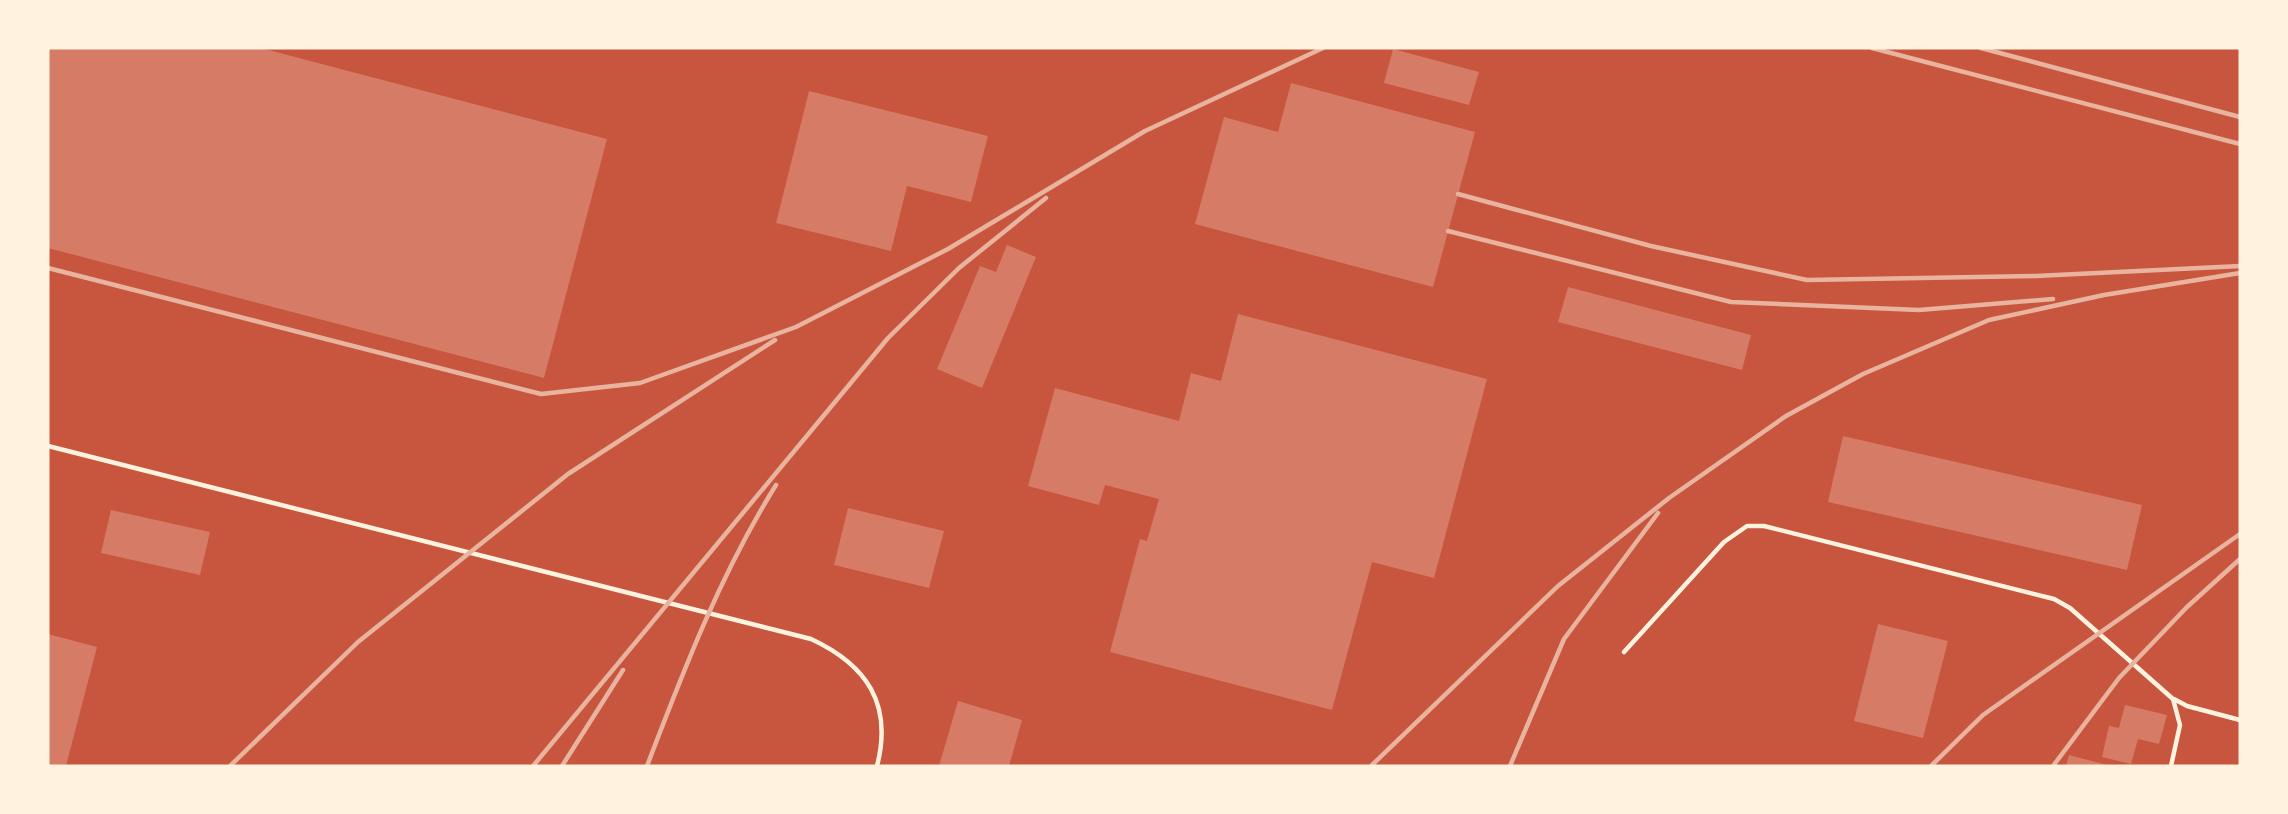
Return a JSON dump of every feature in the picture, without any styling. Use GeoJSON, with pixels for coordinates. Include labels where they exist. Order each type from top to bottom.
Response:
{"type":"FeatureCollection","features":[{"type":"Feature","properties":{"kind":"lane"},"geometry":{"type":"LineString","coordinates":[[48,446],[812,639],[833,649],[854,664],[868,681],[879,704],[882,726],[878,766]]}},
{"type":"Feature","properties":{"kind":"lane"},"geometry":{"type":"LineString","coordinates":[[1624,652],[1724,542],[1747,526],[1764,526],[2054,599],[2087,621],[2173,699],[2187,706],[2240,720]]}},
{"type":"Feature","properties":{"kind":"lane"},"geometry":{"type":"LineString","coordinates":[[2171,766],[2180,725],[2173,699]]}},
{"type":"Feature","properties":{"kind":"building"},"geometry":{"type":"Polygon","coordinates":[[[48,48],[261,48],[607,139],[544,378],[48,248],[48,48]]]}},
{"type":"Feature","properties":{"kind":"building"},"geometry":{"type":"Polygon","coordinates":[[[1393,49],[1479,72],[1469,105],[1384,83],[1393,49]]]}},
{"type":"Feature","properties":{"kind":"building"},"geometry":{"type":"Polygon","coordinates":[[[1291,83],[1475,132],[1433,287],[1195,224],[1224,117],[1278,132],[1291,83]]]}},
{"type":"Feature","properties":{"kind":"building"},"geometry":{"type":"Polygon","coordinates":[[[809,91],[988,136],[971,202],[907,186],[891,251],[776,223],[809,91]]]}},
{"type":"Feature","properties":{"kind":"building"},"geometry":{"type":"Polygon","coordinates":[[[1007,245],[1036,257],[982,388],[937,369],[980,266],[996,272],[1007,245]]]}},
{"type":"Feature","properties":{"kind":"building"},"geometry":{"type":"Polygon","coordinates":[[[1568,287],[1751,335],[1742,370],[1558,322],[1568,287]]]}},
{"type":"Feature","properties":{"kind":"building"},"geometry":{"type":"Polygon","coordinates":[[[1238,314],[1487,379],[1434,578],[1372,562],[1332,710],[1110,652],[1140,539],[1147,541],[1159,499],[1105,485],[1099,505],[1028,486],[1055,388],[1179,421],[1191,373],[1221,381],[1238,314]]]}},
{"type":"Feature","properties":{"kind":"building"},"geometry":{"type":"Polygon","coordinates":[[[1843,436],[2142,505],[2127,570],[1828,502],[1843,436]]]}},
{"type":"Feature","properties":{"kind":"building"},"geometry":{"type":"Polygon","coordinates":[[[848,508],[944,531],[929,588],[834,565],[848,508]]]}},
{"type":"Feature","properties":{"kind":"building"},"geometry":{"type":"Polygon","coordinates":[[[111,510],[210,532],[200,575],[101,553],[111,510]]]}},
{"type":"Feature","properties":{"kind":"building"},"geometry":{"type":"Polygon","coordinates":[[[1878,624],[1948,641],[1923,738],[1854,721],[1878,624]]]}},
{"type":"Feature","properties":{"kind":"building"},"geometry":{"type":"Polygon","coordinates":[[[48,634],[97,647],[66,766],[48,766],[48,634]]]}},
{"type":"Feature","properties":{"kind":"building"},"geometry":{"type":"Polygon","coordinates":[[[958,701],[1022,720],[1009,766],[939,766],[958,701]]]}},
{"type":"Feature","properties":{"kind":"building"},"geometry":{"type":"Polygon","coordinates":[[[2125,705],[2167,715],[2159,744],[2138,739],[2131,764],[2102,757],[2109,726],[2119,728],[2125,705]]]}},
{"type":"Feature","properties":{"kind":"building"},"geometry":{"type":"Polygon","coordinates":[[[2069,755],[2107,765],[2107,766],[2066,766],[2069,755]]]}},
{"type":"Feature","properties":{"kind":"railway"},"geometry":{"type":"LineString","coordinates":[[48,268],[541,394],[640,383],[796,327],[948,249],[1145,131],[1323,48]]}},
{"type":"Feature","properties":{"kind":"railway"},"geometry":{"type":"LineString","coordinates":[[1872,48],[2240,144]]}},
{"type":"Feature","properties":{"kind":"railway"},"geometry":{"type":"LineString","coordinates":[[1981,48],[2240,117]]}},
{"type":"Feature","properties":{"kind":"railway"},"geometry":{"type":"LineString","coordinates":[[1458,194],[1651,246],[1807,280],[2036,276],[2240,266]]}},
{"type":"Feature","properties":{"kind":"railway"},"geometry":{"type":"LineString","coordinates":[[533,766],[888,338],[959,268],[1046,198]]}},
{"type":"Feature","properties":{"kind":"railway"},"geometry":{"type":"LineString","coordinates":[[1448,231],[1731,302],[1919,310],[2053,299]]}},
{"type":"Feature","properties":{"kind":"railway"},"geometry":{"type":"LineString","coordinates":[[1371,766],[1558,586],[1669,498],[1786,416],[1863,374],[1989,320],[2104,295],[2240,273]]}},
{"type":"Feature","properties":{"kind":"railway"},"geometry":{"type":"LineString","coordinates":[[230,766],[358,642],[568,474],[775,340]]}},
{"type":"Feature","properties":{"kind":"railway"},"geometry":{"type":"LineString","coordinates":[[647,766],[721,587],[756,518],[776,485]]}},
{"type":"Feature","properties":{"kind":"railway"},"geometry":{"type":"LineString","coordinates":[[1510,766],[1564,639],[1658,513]]}},
{"type":"Feature","properties":{"kind":"railway"},"geometry":{"type":"LineString","coordinates":[[1931,766],[1983,715],[2240,534]]}},
{"type":"Feature","properties":{"kind":"railway"},"geometry":{"type":"LineString","coordinates":[[2053,766],[2119,678],[2187,607],[2240,559]]}},
{"type":"Feature","properties":{"kind":"railway"},"geometry":{"type":"LineString","coordinates":[[562,766],[623,670]]}}]}
